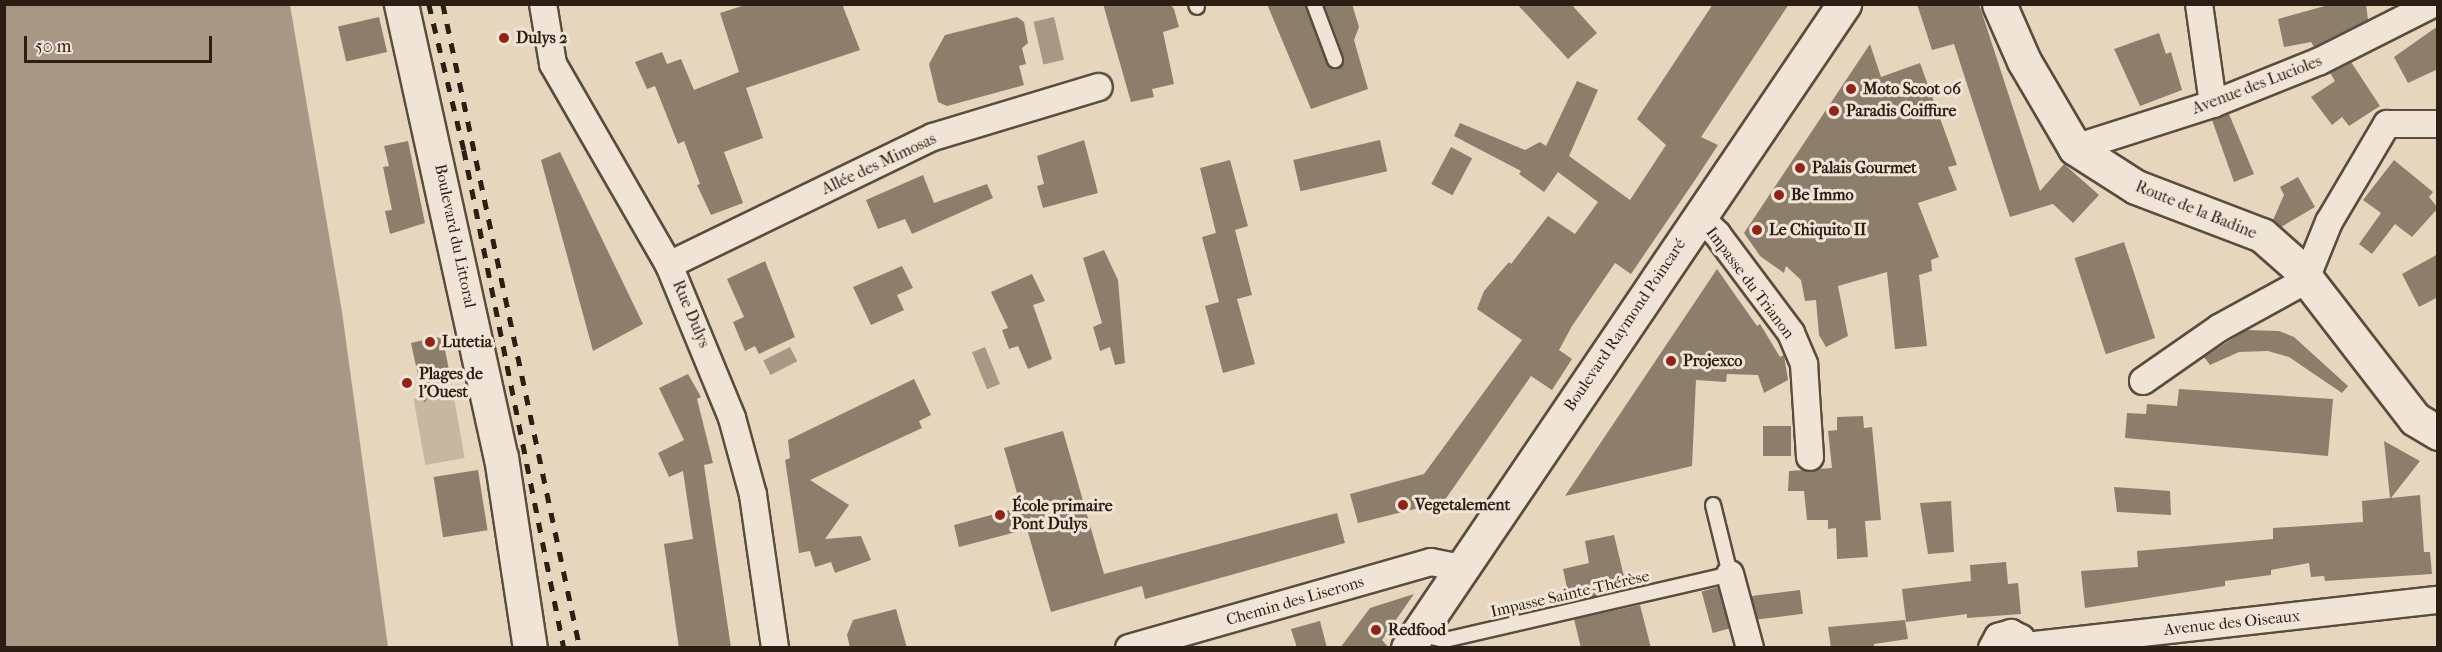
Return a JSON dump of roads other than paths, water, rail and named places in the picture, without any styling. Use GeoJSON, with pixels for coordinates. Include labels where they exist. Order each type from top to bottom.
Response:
{"type":"FeatureCollection","features":[{"type":"Feature","properties":{"kind":"main road","name":"Boulevard du Littoral"},"geometry":{"type":"LineString","coordinates":[[401,4],[501,457],[530,648]]}},
{"type":"Feature","properties":{"kind":"main road","name":"Boulevard Raymond Poincaré"},"geometry":{"type":"LineString","coordinates":[[1413,641],[1844,4]]}},
{"type":"Feature","properties":{"kind":"main road","name":"Route de la Badine"},"geometry":{"type":"LineString","coordinates":[[1999,4],[2024,61],[2075,148],[2136,187],[2262,235],[2296,265],[2306,281],[2415,419],[2438,433]]}},
{"type":"Feature","properties":{"kind":"main road","name":"Route de la Badine"},"geometry":{"type":"LineString","coordinates":[[2020,4],[2041,88]]}},
{"type":"Feature","properties":{"kind":"street","name":"Rue Dulys"},"geometry":{"type":"LineString","coordinates":[[543,4],[553,64],[669,265],[732,418],[753,495],[775,648]]}},
{"type":"Feature","properties":{"kind":"street"},"geometry":{"type":"LineString","coordinates":[[2199,4],[2213,104]]}},
{"type":"Feature","properties":{"kind":"street","name":"Avenue des Lucioles"},"geometry":{"type":"LineString","coordinates":[[2075,148],[2213,104],[2320,61],[2433,4]]}},
{"type":"Feature","properties":{"kind":"street","name":"Allée des Mimosas"},"geometry":{"type":"LineString","coordinates":[[669,265],[933,137],[1099,87]]}},
{"type":"Feature","properties":{"kind":"street"},"geometry":{"type":"LineString","coordinates":[[2143,381],[2219,328],[2306,281],[2329,222],[2387,124],[2438,124]]}},
{"type":"Feature","properties":{"kind":"street","name":"Impasse du Trianon"},"geometry":{"type":"LineString","coordinates":[[1699,216],[1717,234],[1791,333],[1804,364],[1810,458]]}},
{"type":"Feature","properties":{"kind":"street","name":"Chemin des Liserons"},"geometry":{"type":"LineString","coordinates":[[1129,648],[1431,562],[1461,568]]}},
{"type":"Feature","properties":{"kind":"street"},"geometry":{"type":"LineString","coordinates":[[1730,574],[1750,648]]}},
{"type":"Feature","properties":{"kind":"street","name":"Avenue des Oiseaux"},"geometry":{"type":"LineString","coordinates":[[2026,647],[2438,600]]}},
{"type":"Feature","properties":{"kind":"street"},"geometry":{"type":"LineString","coordinates":[[1992,648],[1998,637],[2011,633],[2026,647]]}},
{"type":"Feature","properties":{"kind":"lane"},"geometry":{"type":"LineString","coordinates":[[1314,4],[1335,60]]}},
{"type":"Feature","properties":{"kind":"lane"},"geometry":{"type":"LineString","coordinates":[[1713,505],[1730,574]]}},
{"type":"Feature","properties":{"kind":"lane","name":"Impasse Sainte-Thérèse"},"geometry":{"type":"LineString","coordinates":[[1413,641],[1445,640],[1730,574]]}},
{"type":"Feature","properties":{"kind":"railway"},"geometry":{"type":"LineString","coordinates":[[429,4],[464,150],[564,648]]}},
{"type":"Feature","properties":{"kind":"railway"},"geometry":{"type":"LineString","coordinates":[[443,4],[580,648]]}},
{"type":"Feature","properties":{"kind":"place","name":"Dulys 2"},"geometry":{"type":"Point","coordinates":[504,38]}},
{"type":"Feature","properties":{"kind":"place","name":"Moto Scoot 06"},"geometry":{"type":"Point","coordinates":[1851,89]}},
{"type":"Feature","properties":{"kind":"place","name":"Paradis Coiffure"},"geometry":{"type":"Point","coordinates":[1834,111]}},
{"type":"Feature","properties":{"kind":"place","name":"Palais Gourmet"},"geometry":{"type":"Point","coordinates":[1800,168]}},
{"type":"Feature","properties":{"kind":"place","name":"Be Immo"},"geometry":{"type":"Point","coordinates":[1779,195]}},
{"type":"Feature","properties":{"kind":"place","name":"Le Chiquito II"},"geometry":{"type":"Point","coordinates":[1757,230]}},
{"type":"Feature","properties":{"kind":"place","name":"Lutetia"},"geometry":{"type":"Point","coordinates":[430,342]}},
{"type":"Feature","properties":{"kind":"place","name":"Projexco"},"geometry":{"type":"Point","coordinates":[1671,361]}},
{"type":"Feature","properties":{"kind":"place","name":"Plages de l'Ouest"},"geometry":{"type":"Point","coordinates":[407,383]}},
{"type":"Feature","properties":{"kind":"place","name":"Vegetalement"},"geometry":{"type":"Point","coordinates":[1403,505]}},
{"type":"Feature","properties":{"kind":"place","name":"École primaire Pont Dulys"},"geometry":{"type":"Point","coordinates":[1000,515]}},
{"type":"Feature","properties":{"kind":"place","name":"Redfood"},"geometry":{"type":"Point","coordinates":[1376,630]}}]}
